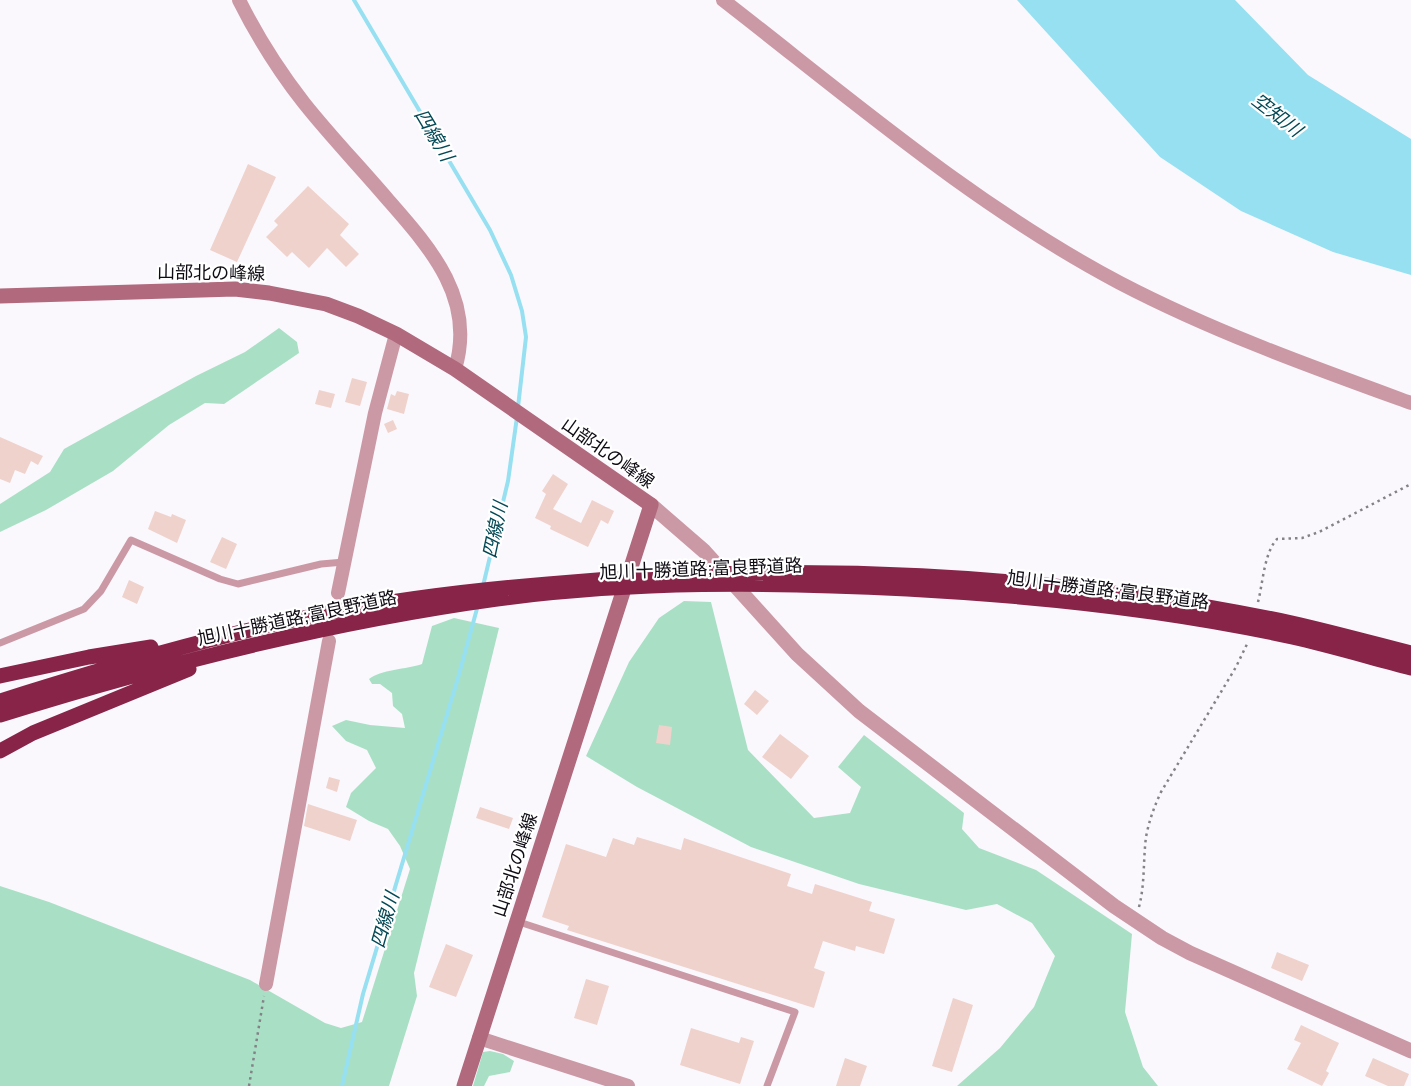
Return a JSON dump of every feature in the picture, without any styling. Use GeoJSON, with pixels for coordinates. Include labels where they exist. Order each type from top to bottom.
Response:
{"type":"FeatureCollection","features":[{"type":"Feature","properties":{"kind":"highway","name":"旭川十勝道路;富良野道路"},"geometry":{"type":"LineString","coordinates":[[0,715],[107,682],[239,649],[462,599],[581,580],[670,575],[975,579],[1106,593],[1230,619],[1411,653]]}},
{"type":"Feature","properties":{"kind":"highway","name":"旭川十勝道路;富良野道路"},"geometry":{"type":"LineString","coordinates":[[0,700],[105,668],[236,633],[326,613],[408,599],[462,599]]}},
{"type":"Feature","properties":{"kind":"highway","name":"旭川十勝道路;富良野道路"},"geometry":{"type":"LineString","coordinates":[[1293,631],[1411,668]]}},
{"type":"Feature","properties":{"kind":"highway"},"geometry":{"type":"LineString","coordinates":[[0,676],[89,657],[236,633]]}},
{"type":"Feature","properties":{"kind":"highway"},"geometry":{"type":"LineString","coordinates":[[0,751],[33,733],[239,649]]}},
{"type":"Feature","properties":{"kind":"main road","name":"山部北の峰線"},"geometry":{"type":"LineString","coordinates":[[0,296],[235,289],[269,293],[326,304],[358,316],[396,334],[454,369],[651,505],[464,1086]]}},
{"type":"Feature","properties":{"kind":"street"},"geometry":{"type":"LineString","coordinates":[[240,0],[271,55],[304,103],[414,230],[438,262],[453,294],[460,322],[460,352],[454,369]]}},
{"type":"Feature","properties":{"kind":"street"},"geometry":{"type":"LineString","coordinates":[[723,0],[943,173],[1058,247],[1119,282],[1229,335],[1411,403]]}},
{"type":"Feature","properties":{"kind":"street"},"geometry":{"type":"LineString","coordinates":[[338,592],[375,413],[396,334]]}},
{"type":"Feature","properties":{"kind":"street"},"geometry":{"type":"LineString","coordinates":[[651,505],[704,551],[797,654],[859,711],[1136,920],[1190,952],[1411,1051]]}},
{"type":"Feature","properties":{"kind":"street"},"geometry":{"type":"LineString","coordinates":[[266,984],[329,641]]}},
{"type":"Feature","properties":{"kind":"street"},"geometry":{"type":"LineString","coordinates":[[479,1038],[628,1086]]}},
{"type":"Feature","properties":{"kind":"lane"},"geometry":{"type":"LineString","coordinates":[[0,643],[84,609],[101,591],[131,540],[220,579],[238,584],[321,564],[344,562]]}},
{"type":"Feature","properties":{"kind":"lane"},"geometry":{"type":"LineString","coordinates":[[516,921],[795,1012],[767,1086]]}},
{"type":"Feature","properties":{"kind":"path"},"geometry":{"type":"LineString","coordinates":[[1258,604],[1267,555],[1277,539],[1302,538],[1319,532],[1411,484]]}},
{"type":"Feature","properties":{"kind":"path"},"geometry":{"type":"LineString","coordinates":[[1136,920],[1143,893],[1146,838],[1152,813],[1173,770],[1236,667],[1250,633]]}},
{"type":"Feature","properties":{"kind":"path"},"geometry":{"type":"LineString","coordinates":[[249,1086],[266,984]]}},
{"type":"Feature","properties":{"kind":"green space"},"geometry":{"type":"Polygon","coordinates":[[[279,328],[297,342],[299,353],[224,404],[205,403],[169,425],[113,471],[46,510],[0,532],[0,504],[50,472],[64,449],[196,376],[245,352],[279,328]]]}},
{"type":"Feature","properties":{"kind":"green space"},"geometry":{"type":"Polygon","coordinates":[[[684,601],[711,602],[748,750],[814,818],[850,813],[861,787],[838,767],[864,735],[964,813],[962,829],[979,848],[1036,870],[1132,934],[1125,1012],[1143,1067],[1158,1086],[957,1086],[1000,1048],[1034,1007],[1055,956],[1032,923],[997,904],[966,910],[859,884],[751,847],[637,787],[586,756],[629,662],[659,618],[684,601]]]}},
{"type":"Feature","properties":{"kind":"green space"},"geometry":{"type":"Polygon","coordinates":[[[454,618],[499,628],[414,973],[417,996],[389,1086],[0,1086],[0,886],[49,902],[250,980],[325,1023],[341,1028],[362,1022],[410,869],[400,846],[388,829],[369,821],[346,807],[351,793],[376,768],[367,750],[346,741],[332,726],[346,720],[370,725],[405,728],[402,714],[393,706],[392,693],[380,684],[372,684],[369,679],[387,672],[422,664],[432,626],[454,618]]]}},
{"type":"Feature","properties":{"kind":"green space"},"geometry":{"type":"Polygon","coordinates":[[[490,1051],[503,1054],[514,1061],[510,1072],[489,1076],[484,1086],[473,1086],[483,1052],[490,1051]]]}},
{"type":"Feature","properties":{"kind":"water","name":"空知川"},"geometry":{"type":"Polygon","coordinates":[[[1017,0],[1235,0],[1308,75],[1411,139],[1411,275],[1333,252],[1241,211],[1160,157],[1017,0]]]}},
{"type":"Feature","properties":{"kind":"building"},"geometry":{"type":"Polygon","coordinates":[[[248,164],[276,177],[237,262],[210,250],[248,164]]]}},
{"type":"Feature","properties":{"kind":"building"},"geometry":{"type":"Polygon","coordinates":[[[308,186],[349,224],[340,235],[359,254],[346,267],[327,248],[309,268],[292,252],[287,257],[266,237],[278,225],[274,221],[308,186]]]}},
{"type":"Feature","properties":{"kind":"building"},"geometry":{"type":"Polygon","coordinates":[[[352,378],[367,382],[360,406],[345,402],[352,378]]]}},
{"type":"Feature","properties":{"kind":"building"},"geometry":{"type":"Polygon","coordinates":[[[319,390],[335,394],[331,408],[315,404],[319,390]]]}},
{"type":"Feature","properties":{"kind":"building"},"geometry":{"type":"Polygon","coordinates":[[[397,391],[409,394],[404,414],[387,409],[391,394],[395,396],[397,391]]]}},
{"type":"Feature","properties":{"kind":"building"},"geometry":{"type":"Polygon","coordinates":[[[393,420],[397,429],[388,433],[384,424],[393,420]]]}},
{"type":"Feature","properties":{"kind":"building"},"geometry":{"type":"Polygon","coordinates":[[[0,437],[43,456],[38,465],[31,461],[25,474],[15,470],[10,483],[0,479],[0,437]]]}},
{"type":"Feature","properties":{"kind":"building"},"geometry":{"type":"Polygon","coordinates":[[[553,474],[568,484],[553,509],[581,523],[592,500],[614,511],[608,524],[601,520],[588,547],[550,529],[551,526],[535,518],[546,494],[542,491],[553,474]]]}},
{"type":"Feature","properties":{"kind":"building"},"geometry":{"type":"Polygon","coordinates":[[[155,511],[171,517],[172,514],[186,520],[177,543],[148,529],[155,511]]]}},
{"type":"Feature","properties":{"kind":"building"},"geometry":{"type":"Polygon","coordinates":[[[222,537],[237,544],[226,569],[210,562],[222,537]]]}},
{"type":"Feature","properties":{"kind":"building"},"geometry":{"type":"Polygon","coordinates":[[[129,580],[144,587],[137,604],[122,597],[129,580]]]}},
{"type":"Feature","properties":{"kind":"building"},"geometry":{"type":"Polygon","coordinates":[[[755,690],[769,701],[757,715],[744,704],[755,690]]]}},
{"type":"Feature","properties":{"kind":"building"},"geometry":{"type":"Polygon","coordinates":[[[659,725],[672,727],[670,745],[656,743],[659,725]]]}},
{"type":"Feature","properties":{"kind":"building"},"geometry":{"type":"Polygon","coordinates":[[[780,734],[809,756],[791,779],[762,757],[780,734]]]}},
{"type":"Feature","properties":{"kind":"building"},"geometry":{"type":"Polygon","coordinates":[[[329,777],[340,780],[337,792],[326,788],[329,777]]]}},
{"type":"Feature","properties":{"kind":"building"},"geometry":{"type":"Polygon","coordinates":[[[308,804],[357,820],[350,841],[304,826],[308,804]]]}},
{"type":"Feature","properties":{"kind":"building"},"geometry":{"type":"Polygon","coordinates":[[[480,807],[513,818],[509,829],[476,818],[480,807]]]}},
{"type":"Feature","properties":{"kind":"building"},"geometry":{"type":"Polygon","coordinates":[[[637,837],[681,850],[684,838],[791,874],[787,886],[812,894],[815,884],[872,902],[869,911],[895,919],[884,954],[856,946],[855,951],[823,941],[814,968],[825,972],[814,1008],[567,930],[569,926],[542,917],[566,844],[606,857],[613,838],[634,845],[637,837]]]}},
{"type":"Feature","properties":{"kind":"building"},"geometry":{"type":"Polygon","coordinates":[[[446,944],[473,955],[456,997],[429,987],[446,944]]]}},
{"type":"Feature","properties":{"kind":"building"},"geometry":{"type":"Polygon","coordinates":[[[1277,952],[1309,965],[1302,981],[1271,968],[1277,952]]]}},
{"type":"Feature","properties":{"kind":"building"},"geometry":{"type":"Polygon","coordinates":[[[586,979],[609,986],[597,1025],[574,1018],[586,979]]]}},
{"type":"Feature","properties":{"kind":"building"},"geometry":{"type":"Polygon","coordinates":[[[953,998],[973,1005],[952,1072],[932,1066],[953,998]]]}},
{"type":"Feature","properties":{"kind":"building"},"geometry":{"type":"Polygon","coordinates":[[[1301,1025],[1339,1043],[1326,1071],[1329,1073],[1322,1086],[1287,1069],[1301,1043],[1294,1040],[1301,1025]]]}},
{"type":"Feature","properties":{"kind":"building"},"geometry":{"type":"Polygon","coordinates":[[[691,1028],[739,1043],[741,1037],[754,1041],[740,1084],[680,1065],[691,1028]]]}},
{"type":"Feature","properties":{"kind":"building"},"geometry":{"type":"Polygon","coordinates":[[[845,1058],[867,1066],[860,1086],[836,1086],[845,1058]]]}},
{"type":"Feature","properties":{"kind":"building"},"geometry":{"type":"Polygon","coordinates":[[[1373,1058],[1409,1074],[1404,1086],[1388,1086],[1365,1076],[1373,1058]]]}},
{"type":"Feature","properties":{"kind":"waterway","name":"四線川"},"geometry":{"type":"LineString","coordinates":[[354,0],[490,230],[511,275],[522,311],[526,337],[518,407]]}},
{"type":"Feature","properties":{"kind":"waterway","name":"四線川"},"geometry":{"type":"LineString","coordinates":[[483,586],[508,481],[517,417]]}},
{"type":"Feature","properties":{"kind":"waterway","name":"四線川"},"geometry":{"type":"LineString","coordinates":[[342,1086],[363,994],[458,678],[478,605]]}}]}
